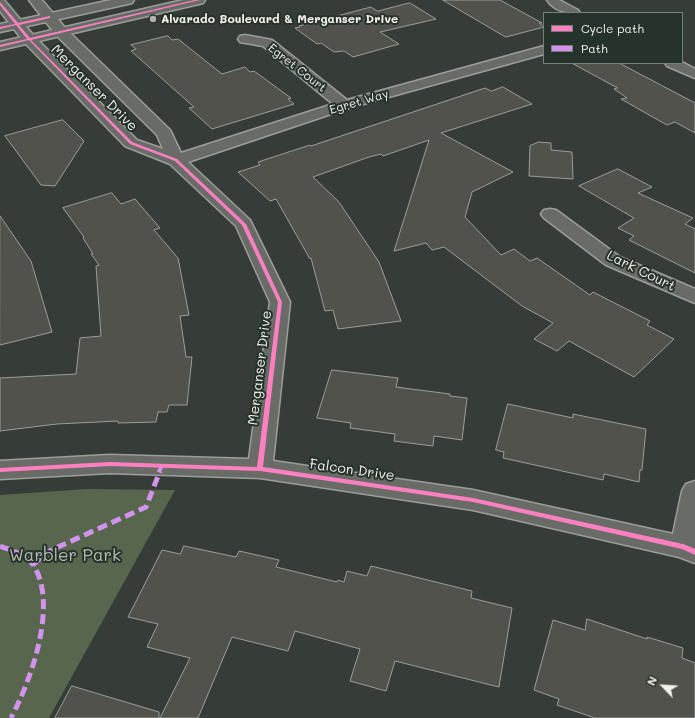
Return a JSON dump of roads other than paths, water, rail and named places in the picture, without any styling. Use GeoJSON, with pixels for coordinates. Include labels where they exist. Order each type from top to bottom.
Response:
{"type":"FeatureCollection","features":[{"type":"Feature","properties":{"kind":"street","name":"Merganser Drive"},"geometry":{"type":"LineString","coordinates":[[35,0],[61,32],[164,133],[176,160]]}},
{"type":"Feature","properties":{"kind":"street"},"geometry":{"type":"LineString","coordinates":[[0,28],[128,0]]}},
{"type":"Feature","properties":{"kind":"street"},"geometry":{"type":"LineString","coordinates":[[0,46],[199,0]]}},
{"type":"Feature","properties":{"kind":"street"},"geometry":{"type":"LineString","coordinates":[[553,0],[555,3],[572,12]]}},
{"type":"Feature","properties":{"kind":"street","name":"Merganser Drive"},"geometry":{"type":"LineString","coordinates":[[0,3],[29,39],[131,143],[176,160],[244,224],[280,302],[260,468]]}},
{"type":"Feature","properties":{"kind":"street","name":"Egret Court"},"geometry":{"type":"LineString","coordinates":[[245,39],[267,43],[344,105]]}},
{"type":"Feature","properties":{"kind":"street","name":"Egret Way"},"geometry":{"type":"LineString","coordinates":[[176,160],[344,105],[543,50]]}},
{"type":"Feature","properties":{"kind":"street"},"geometry":{"type":"LineString","coordinates":[[674,64],[695,74]]}},
{"type":"Feature","properties":{"kind":"street","name":"Lark Court"},"geometry":{"type":"LineString","coordinates":[[550,214],[613,261],[695,297]]}},
{"type":"Feature","properties":{"kind":"street","name":"Falcon Drive"},"geometry":{"type":"LineString","coordinates":[[0,470],[110,464],[260,468],[473,500],[689,549]]}},
{"type":"Feature","properties":{"kind":"street"},"geometry":{"type":"LineString","coordinates":[[689,549],[695,491]]}},
{"type":"Feature","properties":{"kind":"place","name":"Alvarado Boulevard & Merganser Drive"},"geometry":{"type":"Point","coordinates":[153,19]}},
{"type":"Feature","properties":{"kind":"park label","name":"Warbler Park"},"geometry":{"type":"Point","coordinates":[65,556]}}]}
